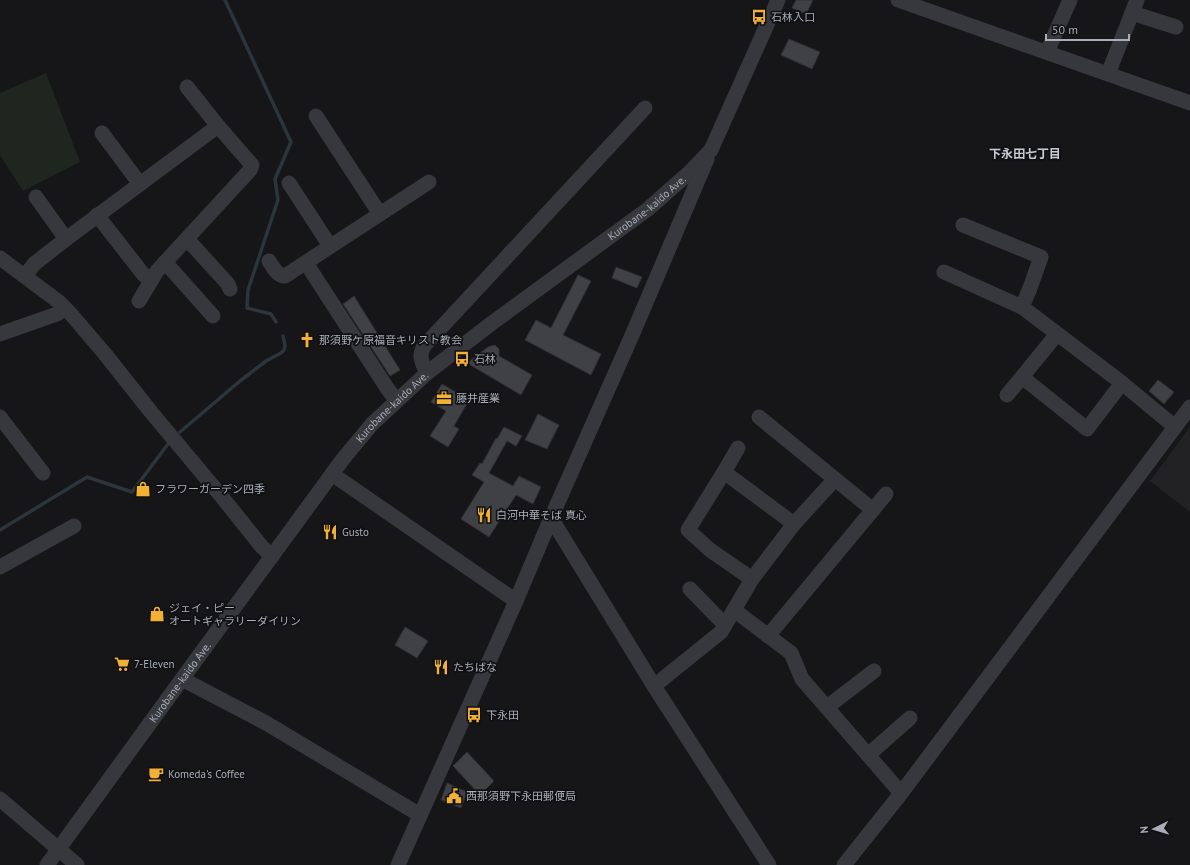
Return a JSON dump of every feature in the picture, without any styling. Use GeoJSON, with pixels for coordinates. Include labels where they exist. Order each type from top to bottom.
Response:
{"type":"FeatureCollection","features":[{"type":"Feature","properties":{"kind":"street","name":"Kurobane-kaido Ave."},"geometry":{"type":"LineString","coordinates":[[47,865],[332,474],[372,424],[396,400],[427,373],[648,209],[690,172],[711,150],[778,0]]}},
{"type":"Feature","properties":{"kind":"street"},"geometry":{"type":"LineString","coordinates":[[898,0],[1190,103]]}},
{"type":"Feature","properties":{"kind":"street"},"geometry":{"type":"LineString","coordinates":[[1047,52],[1070,0]]}},
{"type":"Feature","properties":{"kind":"street"},"geometry":{"type":"LineString","coordinates":[[1108,74],[1135,6],[1176,27]]}},
{"type":"Feature","properties":{"kind":"street"},"geometry":{"type":"LineString","coordinates":[[139,301],[157,271],[250,170],[252,165],[187,87]]}},
{"type":"Feature","properties":{"kind":"street"},"geometry":{"type":"LineString","coordinates":[[427,373],[421,361],[421,353],[424,346],[645,108]]}},
{"type":"Feature","properties":{"kind":"street"},"geometry":{"type":"LineString","coordinates":[[316,116],[380,214]]}},
{"type":"Feature","properties":{"kind":"street"},"geometry":{"type":"LineString","coordinates":[[25,276],[34,264],[66,239],[218,126]]}},
{"type":"Feature","properties":{"kind":"street"},"geometry":{"type":"LineString","coordinates":[[102,133],[140,184]]}},
{"type":"Feature","properties":{"kind":"street"},"geometry":{"type":"LineString","coordinates":[[398,865],[516,601],[711,150]]}},
{"type":"Feature","properties":{"kind":"street"},"geometry":{"type":"LineString","coordinates":[[269,261],[278,274],[285,276],[429,182]]}},
{"type":"Feature","properties":{"kind":"street"},"geometry":{"type":"LineString","coordinates":[[289,183],[330,246]]}},
{"type":"Feature","properties":{"kind":"street"},"geometry":{"type":"LineString","coordinates":[[36,197],[66,239]]}},
{"type":"Feature","properties":{"kind":"street"},"geometry":{"type":"LineString","coordinates":[[98,215],[143,274],[151,281]]}},
{"type":"Feature","properties":{"kind":"street"},"geometry":{"type":"LineString","coordinates":[[962,225],[1041,257],[1022,307]]}},
{"type":"Feature","properties":{"kind":"street"},"geometry":{"type":"LineString","coordinates":[[187,239],[228,284],[230,289]]}},
{"type":"Feature","properties":{"kind":"street"},"geometry":{"type":"LineString","coordinates":[[0,258],[65,308],[81,324],[262,548],[272,556]]}},
{"type":"Feature","properties":{"kind":"street"},"geometry":{"type":"LineString","coordinates":[[166,262],[213,316]]}},
{"type":"Feature","properties":{"kind":"street"},"geometry":{"type":"LineString","coordinates":[[306,263],[396,400]]}},
{"type":"Feature","properties":{"kind":"street"},"geometry":{"type":"LineString","coordinates":[[944,272],[1022,307],[1122,383],[1175,427]]}},
{"type":"Feature","properties":{"kind":"street"},"geometry":{"type":"LineString","coordinates":[[0,334],[57,314],[65,308]]}},
{"type":"Feature","properties":{"kind":"street"},"geometry":{"type":"LineString","coordinates":[[1007,395],[1057,334]]}},
{"type":"Feature","properties":{"kind":"street"},"geometry":{"type":"LineString","coordinates":[[1022,378],[1087,430],[1122,383]]}},
{"type":"Feature","properties":{"kind":"street"},"geometry":{"type":"LineString","coordinates":[[844,865],[901,792],[1190,407]]}},
{"type":"Feature","properties":{"kind":"street"},"geometry":{"type":"LineString","coordinates":[[759,417],[873,510]]}},
{"type":"Feature","properties":{"kind":"street"},"geometry":{"type":"LineString","coordinates":[[0,418],[43,473]]}},
{"type":"Feature","properties":{"kind":"street"},"geometry":{"type":"LineString","coordinates":[[738,448],[688,530],[710,550],[752,578]]}},
{"type":"Feature","properties":{"kind":"street"},"geometry":{"type":"LineString","coordinates":[[724,472],[794,524]]}},
{"type":"Feature","properties":{"kind":"street"},"geometry":{"type":"LineString","coordinates":[[332,474],[516,601]]}},
{"type":"Feature","properties":{"kind":"street"},"geometry":{"type":"LineString","coordinates":[[654,686],[721,632],[752,578],[794,524],[835,479]]}},
{"type":"Feature","properties":{"kind":"street"},"geometry":{"type":"LineString","coordinates":[[768,636],[886,494]]}},
{"type":"Feature","properties":{"kind":"street"},"geometry":{"type":"LineString","coordinates":[[551,518],[654,686],[769,865]]}},
{"type":"Feature","properties":{"kind":"street"},"geometry":{"type":"LineString","coordinates":[[0,567],[74,526]]}},
{"type":"Feature","properties":{"kind":"street"},"geometry":{"type":"LineString","coordinates":[[690,589],[725,625]]}},
{"type":"Feature","properties":{"kind":"street"},"geometry":{"type":"LineString","coordinates":[[734,610],[791,653],[802,679],[901,792]]}},
{"type":"Feature","properties":{"kind":"street"},"geometry":{"type":"LineString","coordinates":[[827,707],[874,671]]}},
{"type":"Feature","properties":{"kind":"street"},"geometry":{"type":"LineString","coordinates":[[182,679],[266,723],[420,815]]}},
{"type":"Feature","properties":{"kind":"street"},"geometry":{"type":"LineString","coordinates":[[868,754],[910,718]]}},
{"type":"Feature","properties":{"kind":"street"},"geometry":{"type":"LineString","coordinates":[[0,799],[77,865]]}},
{"type":"Feature","properties":{"kind":"shaded area"},"geometry":{"type":"Polygon","coordinates":[[[46,73],[80,162],[23,191],[0,155],[0,93],[46,73]]]}},
{"type":"Feature","properties":{"kind":"shaded area"},"geometry":{"type":"Polygon","coordinates":[[[1190,427],[1190,512],[1150,481],[1190,427]]]}},
{"type":"Feature","properties":{"kind":"building"},"geometry":{"type":"Polygon","coordinates":[[[796,0],[813,0],[806,14],[792,8],[796,0]]]}},
{"type":"Feature","properties":{"kind":"building"},"geometry":{"type":"Polygon","coordinates":[[[789,39],[820,52],[812,69],[781,55],[789,39]]]}},
{"type":"Feature","properties":{"kind":"building"},"geometry":{"type":"Polygon","coordinates":[[[616,267],[642,277],[637,288],[612,278],[616,267]]]}},
{"type":"Feature","properties":{"kind":"building"},"geometry":{"type":"Polygon","coordinates":[[[578,275],[591,281],[563,335],[601,354],[591,375],[525,340],[536,320],[551,328],[578,275]]]}},
{"type":"Feature","properties":{"kind":"building"},"geometry":{"type":"Polygon","coordinates":[[[354,296],[400,370],[390,376],[343,304],[354,296]]]}},
{"type":"Feature","properties":{"kind":"building"},"geometry":{"type":"Polygon","coordinates":[[[495,345],[499,349],[499,356],[532,375],[521,395],[467,363],[488,347],[495,345]]]}},
{"type":"Feature","properties":{"kind":"building"},"geometry":{"type":"Polygon","coordinates":[[[1158,380],[1174,392],[1164,404],[1149,391],[1158,380]]]}},
{"type":"Feature","properties":{"kind":"building"},"geometry":{"type":"Polygon","coordinates":[[[442,384],[469,400],[454,426],[459,429],[448,447],[430,436],[446,411],[431,402],[442,384]]]}},
{"type":"Feature","properties":{"kind":"building"},"geometry":{"type":"Polygon","coordinates":[[[538,414],[559,425],[547,449],[525,440],[538,414]]]}},
{"type":"Feature","properties":{"kind":"building"},"geometry":{"type":"Polygon","coordinates":[[[504,427],[522,436],[516,446],[507,441],[489,473],[513,486],[519,476],[541,487],[533,504],[516,495],[489,537],[461,519],[484,482],[472,475],[480,463],[482,464],[496,438],[497,439],[504,427]]]}},
{"type":"Feature","properties":{"kind":"building"},"geometry":{"type":"Polygon","coordinates":[[[405,627],[428,641],[417,658],[395,645],[405,627]]]}},
{"type":"Feature","properties":{"kind":"building"},"geometry":{"type":"Polygon","coordinates":[[[467,752],[494,781],[480,795],[453,766],[467,752]]]}},
{"type":"Feature","properties":{"kind":"building","name":"西那須野下永田郵便局"},"geometry":{"type":"Polygon","coordinates":[[[447,783],[467,792],[461,808],[441,800],[447,783]]]}},
{"type":"Feature","properties":{"kind":"waterway"},"geometry":{"type":"LineString","coordinates":[[225,0],[291,142],[275,179],[278,200],[248,290],[247,308],[271,314],[276,322]]}},
{"type":"Feature","properties":{"kind":"waterway"},"geometry":{"type":"LineString","coordinates":[[180,432],[240,381],[266,361],[281,353],[284,350],[285,345],[283,336]]}},
{"type":"Feature","properties":{"kind":"waterway"},"geometry":{"type":"LineString","coordinates":[[0,530],[87,477],[132,492],[168,444]]}},
{"type":"Feature","properties":{"kind":"place","name":"石林入口"},"geometry":{"type":"Point","coordinates":[759,17]}},
{"type":"Feature","properties":{"kind":"place","name":"那須野ケ原福音キリスト教会"},"geometry":{"type":"Point","coordinates":[307,340]}},
{"type":"Feature","properties":{"kind":"place","name":"石林"},"geometry":{"type":"Point","coordinates":[462,359]}},
{"type":"Feature","properties":{"kind":"place","name":"藤井産業"},"geometry":{"type":"Point","coordinates":[444,398]}},
{"type":"Feature","properties":{"kind":"place","name":"フラワーガーデン四季"},"geometry":{"type":"Point","coordinates":[143,489]}},
{"type":"Feature","properties":{"kind":"place","name":"白河中華そば 真心"},"geometry":{"type":"Point","coordinates":[484,515]}},
{"type":"Feature","properties":{"kind":"place","name":"Gusto"},"geometry":{"type":"Point","coordinates":[330,532]}},
{"type":"Feature","properties":{"kind":"place","name":"ジェイ・ピー オートギャラリーダイリン"},"geometry":{"type":"Point","coordinates":[157,614]}},
{"type":"Feature","properties":{"kind":"place","name":"7-Eleven"},"geometry":{"type":"Point","coordinates":[122,664]}},
{"type":"Feature","properties":{"kind":"place","name":"たちばな"},"geometry":{"type":"Point","coordinates":[441,667]}},
{"type":"Feature","properties":{"kind":"place","name":"下永田"},"geometry":{"type":"Point","coordinates":[474,715]}},
{"type":"Feature","properties":{"kind":"place","name":"Komeda's Coffee"},"geometry":{"type":"Point","coordinates":[156,774]}},
{"type":"Feature","properties":{"kind":"place","name":"西那須野下永田郵便局"},"geometry":{"type":"Point","coordinates":[454,796]}},
{"type":"Feature","properties":{"kind":"district","name":"下永田七丁目"},"geometry":{"type":"Point","coordinates":[1025,153]}}]}
